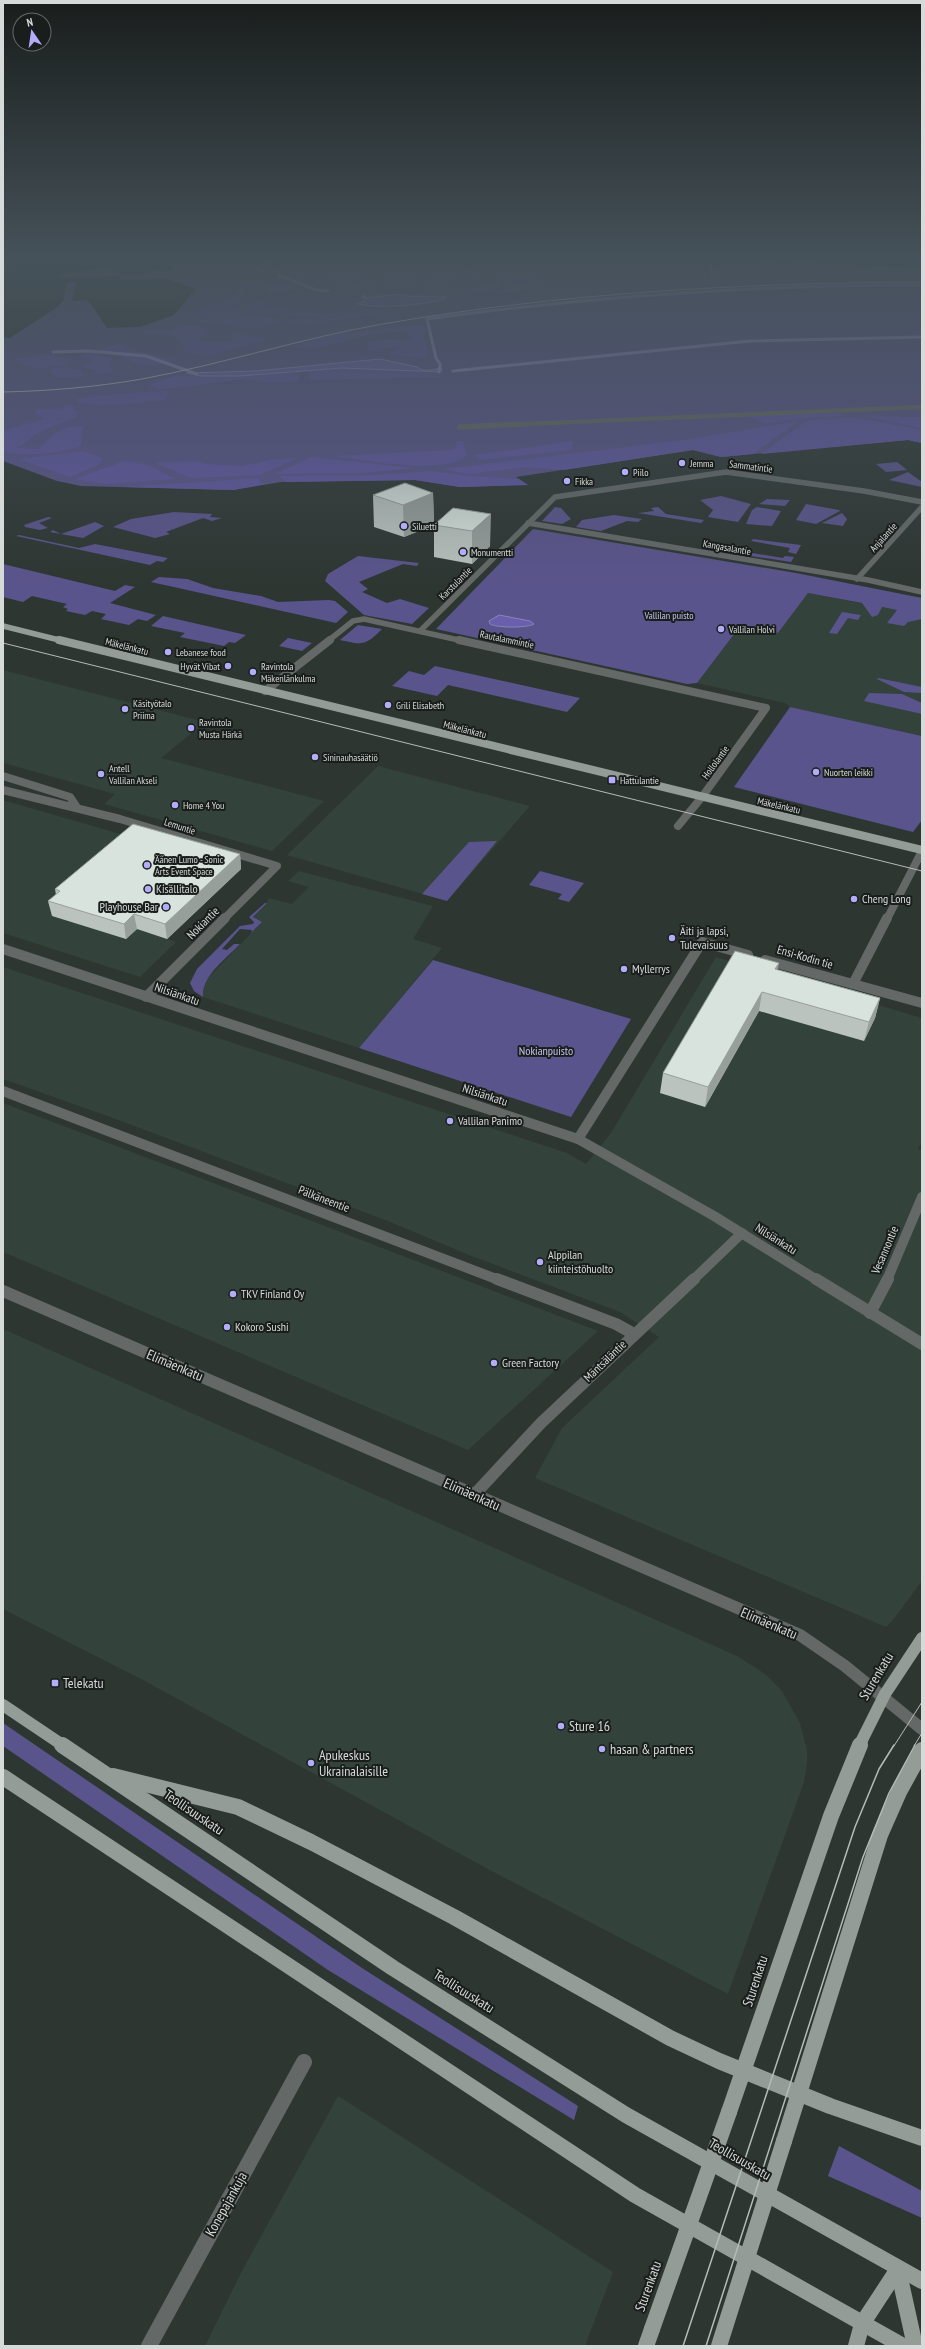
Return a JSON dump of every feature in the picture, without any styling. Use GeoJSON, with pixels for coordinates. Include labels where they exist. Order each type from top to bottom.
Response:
{"type":"FeatureCollection","features":[{"type":"Feature","properties":{"kind":"main road","name":"Mäkelänkatu"},"geometry":{"type":"LineString","coordinates":[[3,626],[922,850]]}},
{"type":"Feature","properties":{"kind":"main road","name":"Sturenkatu"},"geometry":{"type":"LineString","coordinates":[[646,2346],[744,2069],[835,1804],[856,1751],[882,1697],[922,1638]]}},
{"type":"Feature","properties":{"kind":"main road","name":"Teollisuuskatu"},"geometry":{"type":"LineString","coordinates":[[3,1704],[393,1968],[626,2115],[898,2269],[922,2281]]}},
{"type":"Feature","properties":{"kind":"main road"},"geometry":{"type":"LineString","coordinates":[[719,2346],[880,1835],[899,1792],[922,1750]]}},
{"type":"Feature","properties":{"kind":"main road"},"geometry":{"type":"LineString","coordinates":[[105,1774],[238,1808],[311,1842],[454,1917],[670,2038],[720,2061],[744,2069],[798,2093],[875,2123],[922,2138]]}},
{"type":"Feature","properties":{"kind":"main road"},"geometry":{"type":"LineString","coordinates":[[3,1777],[635,2195],[903,2346]]}},
{"type":"Feature","properties":{"kind":"main road"},"geometry":{"type":"LineString","coordinates":[[856,2346],[862,2324],[898,2269]]}},
{"type":"Feature","properties":{"kind":"main road"},"geometry":{"type":"LineString","coordinates":[[898,2269],[915,2346]]}},
{"type":"Feature","properties":{"kind":"street"},"geometry":{"type":"LineString","coordinates":[[460,427],[922,407]]}},
{"type":"Feature","properties":{"kind":"street","name":"Sammatintie"},"geometry":{"type":"LineString","coordinates":[[555,498],[726,472],[864,491],[922,502]]}},
{"type":"Feature","properties":{"kind":"street","name":"Karstulantie"},"geometry":{"type":"LineString","coordinates":[[420,631],[555,498]]}},
{"type":"Feature","properties":{"kind":"street","name":"Anjalantie"},"geometry":{"type":"LineString","coordinates":[[857,579],[922,507]]}},
{"type":"Feature","properties":{"kind":"street","name":"Kangasalantie"},"geometry":{"type":"LineString","coordinates":[[528,523],[857,579],[922,592]]}},
{"type":"Feature","properties":{"kind":"street","name":"Rautalammintie"},"geometry":{"type":"LineString","coordinates":[[265,690],[353,621],[364,619],[751,703],[766,708]]}},
{"type":"Feature","properties":{"kind":"street","name":"Hollolantie"},"geometry":{"type":"LineString","coordinates":[[678,826],[702,797],[766,708]]}},
{"type":"Feature","properties":{"kind":"street","name":"Lemuntie"},"geometry":{"type":"LineString","coordinates":[[3,776],[70,796],[76,806]]}},
{"type":"Feature","properties":{"kind":"street","name":"Lemuntie"},"geometry":{"type":"LineString","coordinates":[[3,790],[44,801],[76,806],[277,866]]}},
{"type":"Feature","properties":{"kind":"street"},"geometry":{"type":"LineString","coordinates":[[922,850],[852,984],[922,1003]]}},
{"type":"Feature","properties":{"kind":"street","name":"Nokiantie"},"geometry":{"type":"LineString","coordinates":[[146,997],[277,866]]}},
{"type":"Feature","properties":{"kind":"street","name":"Ensi-Kodin tie"},"geometry":{"type":"LineString","coordinates":[[578,1139],[702,942],[852,984]]}},
{"type":"Feature","properties":{"kind":"street","name":"Nilsiänkatu"},"geometry":{"type":"LineString","coordinates":[[3,949],[578,1139],[742,1233],[922,1344]]}},
{"type":"Feature","properties":{"kind":"street","name":"Pälkäneentie"},"geometry":{"type":"LineString","coordinates":[[3,1091],[616,1324],[634,1334]]}},
{"type":"Feature","properties":{"kind":"street","name":"Vesannontie"},"geometry":{"type":"LineString","coordinates":[[870,1313],[885,1285],[922,1197]]}},
{"type":"Feature","properties":{"kind":"street","name":"Mäntsäläntie"},"geometry":{"type":"LineString","coordinates":[[474,1495],[542,1423],[742,1233]]}},
{"type":"Feature","properties":{"kind":"street","name":"Elimäenkatu"},"geometry":{"type":"LineString","coordinates":[[3,1291],[800,1635],[845,1666],[922,1729]]}},
{"type":"Feature","properties":{"kind":"street","name":"Konepajankuja"},"geometry":{"type":"LineString","coordinates":[[148,2346],[304,2062]]}},
{"type":"Feature","properties":{"kind":"shaded area"},"geometry":{"type":"Polygon","coordinates":[[[54,368],[70,368],[81,371],[85,376],[59,378],[49,371],[54,368]]]}},
{"type":"Feature","properties":{"kind":"shaded area"},"geometry":{"type":"Polygon","coordinates":[[[84,368],[113,368],[111,370],[115,372],[95,375],[93,374],[98,371],[84,368]]]}},
{"type":"Feature","properties":{"kind":"shaded area"},"geometry":{"type":"Polygon","coordinates":[[[291,368],[418,368],[423,370],[442,368],[441,372],[342,368],[239,376],[200,376],[187,373],[256,371],[291,368]]]}},
{"type":"Feature","properties":{"kind":"shaded area"},"geometry":{"type":"Polygon","coordinates":[[[342,368],[426,373],[439,377],[309,380],[309,371],[342,368]]]}},
{"type":"Feature","properties":{"kind":"shaded area"},"geometry":{"type":"Polygon","coordinates":[[[299,372],[298,382],[269,383],[246,379],[158,390],[148,384],[177,375],[239,376],[299,372]]]}},
{"type":"Feature","properties":{"kind":"shaded area"},"geometry":{"type":"Polygon","coordinates":[[[168,391],[165,400],[110,406],[79,403],[76,399],[95,395],[168,391]]]}},
{"type":"Feature","properties":{"kind":"shaded area"},"geometry":{"type":"Polygon","coordinates":[[[67,405],[72,406],[77,412],[76,417],[41,431],[17,448],[38,449],[53,435],[64,429],[76,426],[83,427],[81,446],[73,449],[42,454],[21,454],[3,451],[3,431],[44,419],[35,412],[36,409],[59,409],[67,405]]]}},
{"type":"Feature","properties":{"kind":"shaded area"},"geometry":{"type":"Polygon","coordinates":[[[836,413],[848,415],[787,420],[768,424],[748,416],[836,413]]]}},
{"type":"Feature","properties":{"kind":"shaded area"},"geometry":{"type":"Polygon","coordinates":[[[863,416],[922,417],[922,428],[863,416]]]}},
{"type":"Feature","properties":{"kind":"shaded area"},"geometry":{"type":"Polygon","coordinates":[[[853,417],[922,430],[922,443],[908,440],[761,454],[808,420],[853,417]]]}},
{"type":"Feature","properties":{"kind":"shaded area"},"geometry":{"type":"Polygon","coordinates":[[[799,421],[753,454],[721,457],[693,450],[564,470],[526,467],[468,474],[444,469],[690,439],[799,421]]]}},
{"type":"Feature","properties":{"kind":"shaded area"},"geometry":{"type":"Polygon","coordinates":[[[457,441],[463,441],[467,455],[456,461],[441,465],[403,465],[333,456],[450,450],[456,448],[457,441]]]}},
{"type":"Feature","properties":{"kind":"shaded area"},"geometry":{"type":"Polygon","coordinates":[[[573,441],[572,450],[479,460],[474,455],[573,441]]]}},
{"type":"Feature","properties":{"kind":"shaded area"},"geometry":{"type":"Polygon","coordinates":[[[83,451],[102,458],[100,464],[70,477],[18,459],[83,451]]]}},
{"type":"Feature","properties":{"kind":"shaded area"},"geometry":{"type":"Polygon","coordinates":[[[312,457],[414,468],[363,473],[274,474],[312,457]]]}},
{"type":"Feature","properties":{"kind":"shaded area"},"geometry":{"type":"Polygon","coordinates":[[[298,458],[259,475],[195,478],[188,477],[156,463],[193,461],[208,464],[242,466],[275,459],[298,458]]]}},
{"type":"Feature","properties":{"kind":"shaded area"},"geometry":{"type":"Polygon","coordinates":[[[124,461],[149,465],[174,479],[104,484],[75,479],[124,461]]]}},
{"type":"Feature","properties":{"kind":"shaded area"},"geometry":{"type":"Polygon","coordinates":[[[431,471],[468,476],[519,479],[528,485],[460,487],[415,480],[286,482],[279,476],[378,475],[431,471]]]}},
{"type":"Feature","properties":{"kind":"shaded area"},"geometry":{"type":"Polygon","coordinates":[[[258,478],[259,481],[266,484],[233,490],[123,487],[258,478]]]}},
{"type":"Feature","properties":{"kind":"shaded area"},"geometry":{"type":"Polygon","coordinates":[[[808,593],[922,615],[922,736],[790,707],[785,703],[697,683],[741,625],[778,633],[808,593]]]}},
{"type":"Feature","properties":{"kind":"shaded area"},"geometry":{"type":"Polygon","coordinates":[[[499,615],[530,621],[534,624],[512,627],[490,624],[489,621],[499,615]]]}},
{"type":"Feature","properties":{"kind":"shaded area"},"geometry":{"type":"Polygon","coordinates":[[[3,670],[205,722],[161,758],[324,801],[272,851],[104,804],[115,794],[3,763],[3,670]]]}},
{"type":"Feature","properties":{"kind":"shaded area"},"geometry":{"type":"Polygon","coordinates":[[[378,766],[530,806],[447,901],[287,855],[378,766]]]}},
{"type":"Feature","properties":{"kind":"shaded area"},"geometry":{"type":"Polygon","coordinates":[[[3,800],[241,869],[168,939],[176,942],[140,977],[3,933],[3,800]]]}},
{"type":"Feature","properties":{"kind":"shaded area"},"geometry":{"type":"Polygon","coordinates":[[[299,871],[433,906],[413,939],[442,948],[359,1048],[203,997],[202,991],[207,979],[262,922],[253,918],[267,903],[268,898],[292,904],[309,887],[288,881],[299,871]]]}},
{"type":"Feature","properties":{"kind":"shaded area"},"geometry":{"type":"Polygon","coordinates":[[[716,957],[922,1018],[922,1141],[918,1149],[922,1151],[922,1581],[886,1627],[535,1478],[562,1428],[659,1337],[620,1312],[469,1255],[388,1221],[113,1118],[3,1079],[3,967],[567,1153],[586,1164],[611,1133],[716,957]]]}},
{"type":"Feature","properties":{"kind":"shaded area"},"geometry":{"type":"Polygon","coordinates":[[[3,1103],[598,1331],[468,1450],[3,1252],[3,1103]]]}},
{"type":"Feature","properties":{"kind":"shaded area"},"geometry":{"type":"Polygon","coordinates":[[[3,1329],[737,1656],[765,1674],[782,1691],[800,1723],[807,1750],[807,1764],[804,1782],[728,1994],[484,1867],[143,1680],[3,1609],[3,1329]]]}},
{"type":"Feature","properties":{"kind":"shaded area"},"geometry":{"type":"Polygon","coordinates":[[[338,2096],[613,2272],[585,2346],[205,2346],[242,2271],[338,2096]]]}},
{"type":"Feature","properties":{"kind":"green space"},"geometry":{"type":"Polygon","coordinates":[[[3,368],[922,368],[922,443],[908,440],[721,457],[693,450],[516,477],[528,485],[460,487],[415,480],[281,482],[233,490],[81,486],[57,481],[3,461],[3,368]]]}},
{"type":"Feature","properties":{"kind":"green space"},"geometry":{"type":"Polygon","coordinates":[[[897,462],[907,470],[886,472],[876,464],[897,462]]]}},
{"type":"Feature","properties":{"kind":"green space"},"geometry":{"type":"Polygon","coordinates":[[[908,472],[922,482],[922,487],[889,480],[908,472]]]}},
{"type":"Feature","properties":{"kind":"green space"},"geometry":{"type":"Polygon","coordinates":[[[721,496],[751,504],[738,522],[708,517],[713,510],[700,500],[721,496]]]}},
{"type":"Feature","properties":{"kind":"green space"},"geometry":{"type":"Polygon","coordinates":[[[767,499],[790,500],[785,506],[759,504],[767,499]]]}},
{"type":"Feature","properties":{"kind":"green space"},"geometry":{"type":"Polygon","coordinates":[[[806,504],[840,511],[816,524],[796,520],[806,504]]]}},
{"type":"Feature","properties":{"kind":"green space"},"geometry":{"type":"Polygon","coordinates":[[[555,507],[561,508],[571,519],[562,524],[542,521],[555,507]]]}},
{"type":"Feature","properties":{"kind":"green space"},"geometry":{"type":"Polygon","coordinates":[[[658,507],[666,514],[704,520],[701,523],[638,513],[654,511],[651,508],[658,507]]]}},
{"type":"Feature","properties":{"kind":"green space"},"geometry":{"type":"Polygon","coordinates":[[[757,507],[781,511],[772,526],[746,524],[752,510],[757,507]]]}},
{"type":"Feature","properties":{"kind":"green space"},"geometry":{"type":"Polygon","coordinates":[[[174,512],[212,514],[210,517],[222,518],[212,521],[203,518],[166,532],[170,534],[155,538],[113,527],[131,519],[174,512]]]}},
{"type":"Feature","properties":{"kind":"green space"},"geometry":{"type":"Polygon","coordinates":[[[842,513],[847,519],[843,526],[822,523],[842,513]]]}},
{"type":"Feature","properties":{"kind":"green space"},"geometry":{"type":"Polygon","coordinates":[[[614,515],[642,519],[638,522],[627,521],[601,531],[576,527],[582,520],[614,515]]]}},
{"type":"Feature","properties":{"kind":"green space"},"geometry":{"type":"Polygon","coordinates":[[[48,517],[52,518],[39,523],[48,528],[40,530],[25,527],[24,525],[48,517]]]}},
{"type":"Feature","properties":{"kind":"green space"},"geometry":{"type":"Polygon","coordinates":[[[95,522],[104,526],[83,538],[61,534],[95,522]]]}},
{"type":"Feature","properties":{"kind":"green space","name":"Vallilan puisto"},"geometry":{"type":"Polygon","coordinates":[[[533,529],[796,573],[922,598],[922,619],[908,622],[904,626],[887,623],[897,610],[882,607],[878,615],[872,617],[862,603],[808,593],[778,633],[741,625],[697,683],[687,684],[436,629],[533,529]]]}},
{"type":"Feature","properties":{"kind":"green space"},"geometry":{"type":"Polygon","coordinates":[[[53,530],[61,534],[50,532],[53,530]]]}},
{"type":"Feature","properties":{"kind":"green space"},"geometry":{"type":"Polygon","coordinates":[[[19,535],[79,548],[95,544],[168,558],[163,562],[157,561],[150,565],[16,536],[19,535]]]}},
{"type":"Feature","properties":{"kind":"green space"},"geometry":{"type":"Polygon","coordinates":[[[753,539],[801,545],[796,554],[788,552],[790,548],[751,541],[753,539]]]}},
{"type":"Feature","properties":{"kind":"green space"},"geometry":{"type":"Polygon","coordinates":[[[740,551],[783,558],[785,556],[794,557],[791,562],[738,554],[740,551]]]}},
{"type":"Feature","properties":{"kind":"green space"},"geometry":{"type":"Polygon","coordinates":[[[358,556],[419,563],[417,566],[403,564],[359,582],[368,589],[362,592],[387,603],[400,599],[429,608],[412,624],[364,615],[325,581],[328,574],[358,556]]]}},
{"type":"Feature","properties":{"kind":"green space"},"geometry":{"type":"Polygon","coordinates":[[[3,564],[115,591],[125,585],[135,587],[110,603],[156,615],[147,621],[138,619],[129,625],[101,619],[106,614],[92,611],[85,615],[66,611],[68,609],[63,607],[67,604],[32,596],[23,602],[3,597],[3,564]]]}},
{"type":"Feature","properties":{"kind":"green space"},"geometry":{"type":"Polygon","coordinates":[[[159,577],[187,579],[213,588],[261,596],[278,602],[335,601],[348,612],[336,623],[151,582],[159,577]]]}},
{"type":"Feature","properties":{"kind":"green space"},"geometry":{"type":"Polygon","coordinates":[[[842,612],[861,615],[858,620],[848,618],[837,634],[829,633],[842,612]]]}},
{"type":"Feature","properties":{"kind":"green space"},"geometry":{"type":"Polygon","coordinates":[[[163,616],[246,635],[235,643],[229,642],[224,646],[180,637],[185,633],[151,626],[163,616]]]}},
{"type":"Feature","properties":{"kind":"green space"},"geometry":{"type":"Polygon","coordinates":[[[358,625],[382,629],[372,639],[363,643],[340,640],[358,625]]]}},
{"type":"Feature","properties":{"kind":"green space"},"geometry":{"type":"Polygon","coordinates":[[[288,638],[312,643],[302,651],[279,646],[288,638]]]}},
{"type":"Feature","properties":{"kind":"green space"},"geometry":{"type":"Polygon","coordinates":[[[435,666],[580,698],[567,712],[448,685],[437,696],[392,686],[409,671],[424,675],[435,666]]]}},
{"type":"Feature","properties":{"kind":"green space"},"geometry":{"type":"Polygon","coordinates":[[[877,679],[922,687],[922,693],[904,692],[877,679]]]}},
{"type":"Feature","properties":{"kind":"green space"},"geometry":{"type":"Polygon","coordinates":[[[869,693],[902,694],[922,703],[922,714],[864,701],[869,693]]]}},
{"type":"Feature","properties":{"kind":"green space"},"geometry":{"type":"Polygon","coordinates":[[[790,707],[922,736],[922,820],[913,832],[734,787],[790,707]]]}},
{"type":"Feature","properties":{"kind":"green space"},"geometry":{"type":"Polygon","coordinates":[[[497,841],[447,901],[422,894],[469,842],[497,841]]]}},
{"type":"Feature","properties":{"kind":"green space"},"geometry":{"type":"Polygon","coordinates":[[[540,871],[584,883],[569,902],[558,899],[562,894],[529,885],[540,871]]]}},
{"type":"Feature","properties":{"kind":"green space"},"geometry":{"type":"Polygon","coordinates":[[[265,903],[267,903],[253,917],[262,922],[251,933],[252,930],[240,929],[222,949],[227,950],[234,944],[240,944],[210,975],[203,989],[203,997],[194,991],[190,983],[197,969],[240,926],[253,924],[254,922],[249,917],[265,903]]]}},
{"type":"Feature","properties":{"kind":"green space","name":"Nokianpuisto"},"geometry":{"type":"Polygon","coordinates":[[[433,960],[631,1019],[571,1117],[359,1048],[433,960]]]}},
{"type":"Feature","properties":{"kind":"green space"},"geometry":{"type":"Polygon","coordinates":[[[3,1723],[362,1968],[578,2106],[574,2120],[328,1970],[3,1746],[3,1723]]]}},
{"type":"Feature","properties":{"kind":"green space"},"geometry":{"type":"Polygon","coordinates":[[[839,2146],[922,2191],[922,2218],[828,2176],[839,2146]]]}},
{"type":"Feature","properties":{"kind":"building"},"geometry":{"type":"Polygon","coordinates":[[[405,483],[433,493],[403,505],[373,495],[405,483]]]}},
{"type":"Feature","properties":{"kind":"building"},"geometry":{"type":"Polygon","coordinates":[[[453,508],[491,514],[472,531],[434,525],[453,508]]]}},
{"type":"Feature","properties":{"kind":"building","name":"Kisällitalo"},"geometry":{"type":"Polygon","coordinates":[[[133,824],[240,854],[165,924],[134,914],[124,924],[48,901],[60,891],[55,889],[133,824]]]}},
{"type":"Feature","properties":{"kind":"building"},"geometry":{"type":"Polygon","coordinates":[[[735,951],[779,963],[775,969],[880,998],[869,1022],[762,992],[708,1087],[663,1073],[735,951]]]}},
{"type":"Feature","properties":{"kind":"waterway"},"geometry":{"type":"LineString","coordinates":[[179,368],[197,374]]}},
{"type":"Feature","properties":{"kind":"waterway"},"geometry":{"type":"LineString","coordinates":[[439,372],[440,368]]}},
{"type":"Feature","properties":{"kind":"waterway"},"geometry":{"type":"LineString","coordinates":[[453,371],[486,368]]}},
{"type":"Feature","properties":{"kind":"tram line"},"geometry":{"type":"LineString","coordinates":[[3,392],[38,391],[107,384],[142,379],[195,368]]}},
{"type":"Feature","properties":{"kind":"tram line"},"geometry":{"type":"LineString","coordinates":[[3,643],[922,871]]}},
{"type":"Feature","properties":{"kind":"tram line"},"geometry":{"type":"LineString","coordinates":[[894,1746],[922,1702]]}},
{"type":"Feature","properties":{"kind":"tram line"},"geometry":{"type":"LineString","coordinates":[[914,1746],[922,1733]]}},
{"type":"Feature","properties":{"kind":"tram line"},"geometry":{"type":"LineString","coordinates":[[683,2346],[855,1827],[879,1769],[894,1745]]}},
{"type":"Feature","properties":{"kind":"tram line"},"geometry":{"type":"LineString","coordinates":[[706,2346],[863,1857],[889,1793],[915,1745]]}},
{"type":"Feature","properties":{"kind":"place","name":"Jemma"},"geometry":{"type":"Point","coordinates":[682,463]}},
{"type":"Feature","properties":{"kind":"place","name":"Piilo"},"geometry":{"type":"Point","coordinates":[625,472]}},
{"type":"Feature","properties":{"kind":"place","name":"Fikka"},"geometry":{"type":"Point","coordinates":[567,481]}},
{"type":"Feature","properties":{"kind":"place","name":"Siluetti"},"geometry":{"type":"Point","coordinates":[404,526]}},
{"type":"Feature","properties":{"kind":"place","name":"Monumentti"},"geometry":{"type":"Point","coordinates":[463,552]}},
{"type":"Feature","properties":{"kind":"place","name":"Vallilan Holvi"},"geometry":{"type":"Point","coordinates":[721,629]}},
{"type":"Feature","properties":{"kind":"place","name":"Lebanese food"},"geometry":{"type":"Point","coordinates":[168,652]}},
{"type":"Feature","properties":{"kind":"place","name":"Hyvät Vibat"},"geometry":{"type":"Point","coordinates":[228,666]}},
{"type":"Feature","properties":{"kind":"place","name":"Ravintola Mäkenlänkulma"},"geometry":{"type":"Point","coordinates":[253,672]}},
{"type":"Feature","properties":{"kind":"place","name":"Grili Elisabeth"},"geometry":{"type":"Point","coordinates":[388,705]}},
{"type":"Feature","properties":{"kind":"place","name":"Käsityötalo Priima"},"geometry":{"type":"Point","coordinates":[125,709]}},
{"type":"Feature","properties":{"kind":"place","name":"Ravintola Musta Härkä"},"geometry":{"type":"Point","coordinates":[191,728]}},
{"type":"Feature","properties":{"kind":"place","name":"Sininauhasäätiö"},"geometry":{"type":"Point","coordinates":[315,757]}},
{"type":"Feature","properties":{"kind":"place","name":"Nuorten leikki"},"geometry":{"type":"Point","coordinates":[816,772]}},
{"type":"Feature","properties":{"kind":"place","name":"Antell Vallilan Akseli"},"geometry":{"type":"Point","coordinates":[101,774]}},
{"type":"Feature","properties":{"kind":"place","name":"Hattulantie"},"geometry":{"type":"Point","coordinates":[612,780]}},
{"type":"Feature","properties":{"kind":"place","name":"Home 4 You"},"geometry":{"type":"Point","coordinates":[175,805]}},
{"type":"Feature","properties":{"kind":"place","name":"Äänen Lumo - Sonic Arts Event Space"},"geometry":{"type":"Point","coordinates":[147,865]}},
{"type":"Feature","properties":{"kind":"place","name":"Kisällitalo"},"geometry":{"type":"Point","coordinates":[148,889]}},
{"type":"Feature","properties":{"kind":"place","name":"Cheng Long"},"geometry":{"type":"Point","coordinates":[854,899]}},
{"type":"Feature","properties":{"kind":"place","name":"Playhouse Bar"},"geometry":{"type":"Point","coordinates":[166,907]}},
{"type":"Feature","properties":{"kind":"place","name":"Äiti ja lapsi, Tulevaisuus"},"geometry":{"type":"Point","coordinates":[672,938]}},
{"type":"Feature","properties":{"kind":"place","name":"Myllerrys"},"geometry":{"type":"Point","coordinates":[624,969]}},
{"type":"Feature","properties":{"kind":"place","name":"Vallilan Panimo"},"geometry":{"type":"Point","coordinates":[450,1121]}},
{"type":"Feature","properties":{"kind":"place","name":"Alppilan kiinteistöhuolto"},"geometry":{"type":"Point","coordinates":[540,1262]}},
{"type":"Feature","properties":{"kind":"place","name":"TKV Finland Oy"},"geometry":{"type":"Point","coordinates":[233,1294]}},
{"type":"Feature","properties":{"kind":"place","name":"Kokoro Sushi"},"geometry":{"type":"Point","coordinates":[227,1327]}},
{"type":"Feature","properties":{"kind":"place","name":"Green Factory"},"geometry":{"type":"Point","coordinates":[494,1363]}},
{"type":"Feature","properties":{"kind":"place","name":"Telekatu"},"geometry":{"type":"Point","coordinates":[55,1683]}},
{"type":"Feature","properties":{"kind":"place","name":"Sture 16"},"geometry":{"type":"Point","coordinates":[561,1726]}},
{"type":"Feature","properties":{"kind":"place","name":"hasan & partners"},"geometry":{"type":"Point","coordinates":[602,1749]}},
{"type":"Feature","properties":{"kind":"place","name":"Apukeskus Ukrainalaisille"},"geometry":{"type":"Point","coordinates":[311,1763]}}]}
